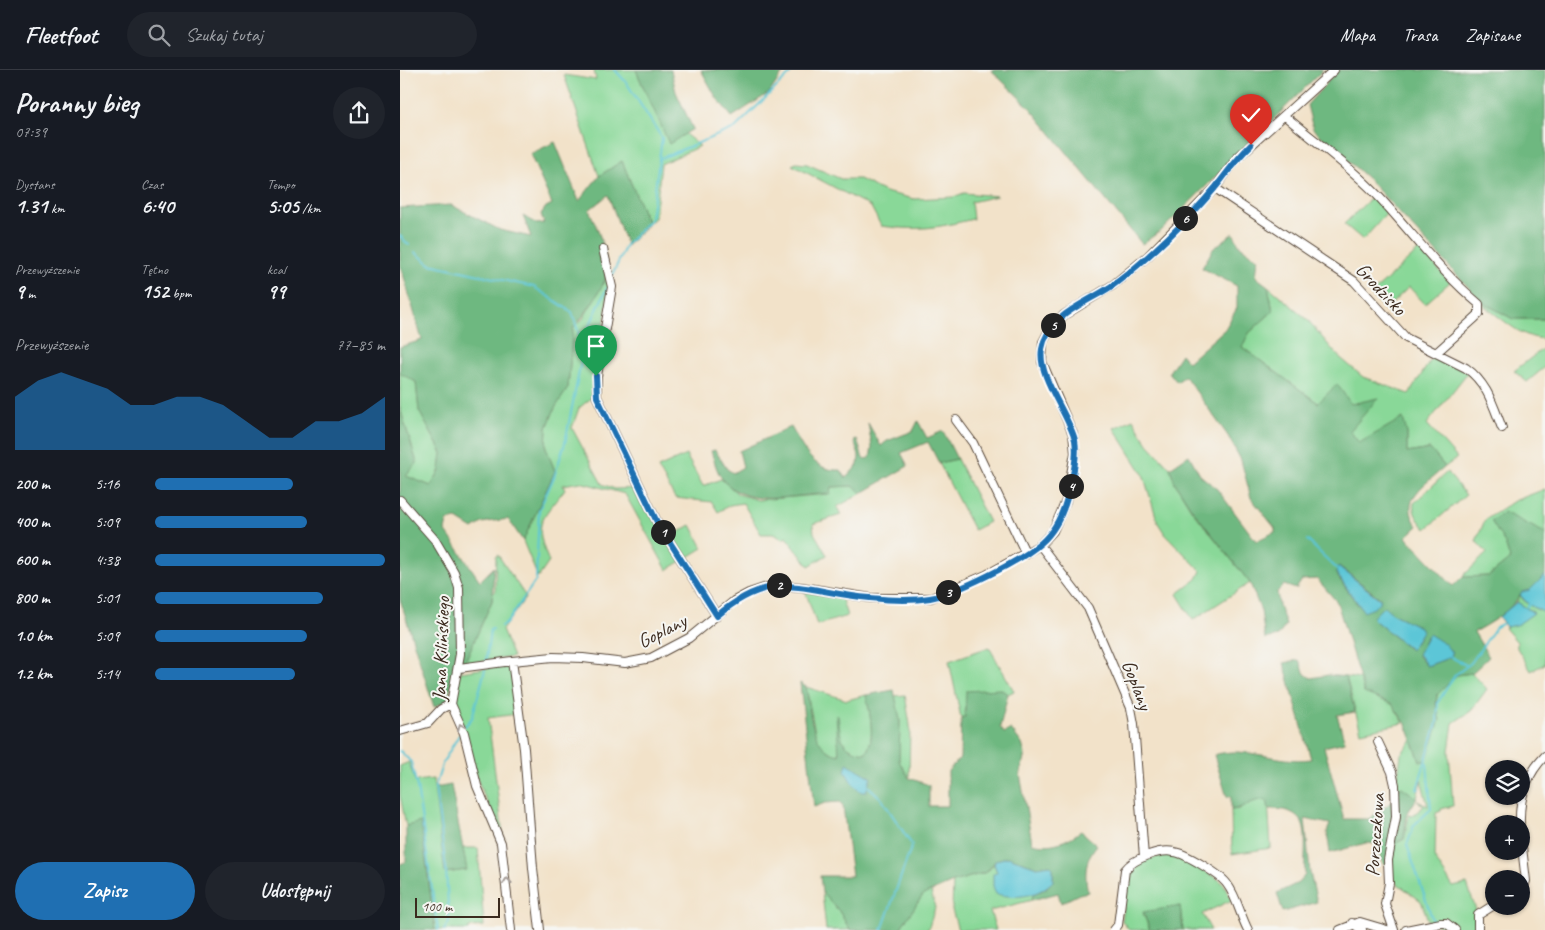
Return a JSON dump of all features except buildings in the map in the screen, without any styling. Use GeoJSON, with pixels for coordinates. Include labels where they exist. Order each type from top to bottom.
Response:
{"type":"FeatureCollection","features":[{"type":"Feature","properties":{"kind":"street"},"geometry":{"type":"LineString","coordinates":[[1215,188],[1237,158],[1334,70]]}},
{"type":"Feature","properties":{"kind":"street"},"geometry":{"type":"LineString","coordinates":[[1285,116],[1379,197],[1462,290],[1479,304],[1479,314],[1436,353]]}},
{"type":"Feature","properties":{"kind":"street","name":"Goplany"},"geometry":{"type":"LineString","coordinates":[[459,668],[553,657],[625,663],[636,662],[650,658],[681,642],[734,601],[749,593],[773,585],[801,587],[872,598],[930,598],[977,580],[1026,554],[1053,531],[1066,501],[1076,453],[1073,434],[1042,362],[1043,342],[1050,328],[1064,315],[1113,285],[1148,256],[1215,188]]}},
{"type":"Feature","properties":{"kind":"street","name":"Grodzisko"},"geometry":{"type":"LineString","coordinates":[[1215,188],[1341,270],[1368,294],[1395,328],[1406,338],[1475,374],[1489,394],[1502,428]]}},
{"type":"Feature","properties":{"kind":"street"},"geometry":{"type":"LineString","coordinates":[[603,249],[612,287],[596,376],[597,397],[657,522],[692,581],[717,616]]}},
{"type":"Feature","properties":{"kind":"street"},"geometry":{"type":"LineString","coordinates":[[956,420],[973,443],[1026,554]]}},
{"type":"Feature","properties":{"kind":"street","name":"Jana Kilińskiego"},"geometry":{"type":"LineString","coordinates":[[400,500],[435,540],[456,580],[460,595],[459,668],[451,704],[464,733],[477,786],[501,843],[511,930]]}},
{"type":"Feature","properties":{"kind":"street","name":"Goplany"},"geometry":{"type":"LineString","coordinates":[[1040,544],[1088,608],[1131,708],[1144,857]]}},
{"type":"Feature","properties":{"kind":"street"},"geometry":{"type":"LineString","coordinates":[[512,661],[524,749],[533,868],[540,930]]}},
{"type":"Feature","properties":{"kind":"street"},"geometry":{"type":"LineString","coordinates":[[400,731],[428,723],[441,709],[451,704]]}},
{"type":"Feature","properties":{"kind":"street","name":"Porzeczkowa"},"geometry":{"type":"LineString","coordinates":[[1378,742],[1392,772],[1395,785],[1396,817],[1388,860],[1389,883],[1385,904],[1394,930]]}},
{"type":"Feature","properties":{"kind":"street"},"geometry":{"type":"LineString","coordinates":[[1521,815],[1527,779],[1545,756]]}},
{"type":"Feature","properties":{"kind":"street"},"geometry":{"type":"LineString","coordinates":[[1114,930],[1118,926],[1124,870],[1144,857],[1162,852],[1176,852],[1222,878],[1232,891],[1248,930]]}},
{"type":"Feature","properties":{"kind":"street"},"geometry":{"type":"LineString","coordinates":[[1478,930],[1478,915],[1485,911]]}},
{"type":"Feature","properties":{"kind":"street"},"geometry":{"type":"LineString","coordinates":[[1352,923],[1362,930]]}},
{"type":"Feature","properties":{"kind":"street"},"geometry":{"type":"LineString","coordinates":[[1340,930],[1352,923],[1365,923],[1387,930]]}},
{"type":"Feature","properties":{"kind":"street"},"geometry":{"type":"LineString","coordinates":[[1406,930],[1446,923],[1455,930]]}},
{"type":"Feature","properties":{"kind":"green space"},"geometry":{"type":"Polygon","coordinates":[[[594,70],[636,70],[669,143],[685,134],[700,146],[661,164],[655,218],[648,224],[622,161],[599,176],[564,75],[596,80],[594,70]]]}},
{"type":"Feature","properties":{"kind":"green space"},"geometry":{"type":"Polygon","coordinates":[[[636,70],[671,70],[676,92],[693,129],[669,144],[636,70]]]}},
{"type":"Feature","properties":{"kind":"green space"},"geometry":{"type":"Polygon","coordinates":[[[701,70],[785,70],[769,93],[732,117],[716,97],[701,70]]]}},
{"type":"Feature","properties":{"kind":"green space"},"geometry":{"type":"Polygon","coordinates":[[[991,70],[1323,70],[1162,230],[1142,244],[1031,109],[991,70]]]}},
{"type":"Feature","properties":{"kind":"green space"},"geometry":{"type":"Polygon","coordinates":[[[1338,70],[1545,70],[1545,319],[1513,319],[1482,302],[1368,179],[1313,129],[1307,105],[1338,70]]]}},
{"type":"Feature","properties":{"kind":"green space"},"geometry":{"type":"Polygon","coordinates":[[[555,142],[579,201],[599,176],[622,161],[648,224],[627,246],[608,195],[589,210],[604,250],[606,275],[602,286],[582,318],[573,328],[568,388],[555,408],[547,428],[546,448],[555,471],[523,541],[508,519],[482,523],[473,529],[457,519],[447,521],[445,530],[480,581],[494,567],[492,601],[464,664],[452,683],[447,701],[434,707],[400,599],[400,408],[417,463],[406,476],[431,486],[440,470],[442,453],[419,411],[416,382],[400,373],[400,347],[422,340],[400,263],[400,208],[451,205],[500,230],[531,237],[523,216],[537,224],[544,223],[541,214],[546,207],[552,204],[530,154],[555,142]]]}},
{"type":"Feature","properties":{"kind":"green space"},"geometry":{"type":"Polygon","coordinates":[[[796,163],[807,164],[841,179],[859,179],[885,192],[914,199],[953,197],[964,193],[997,196],[971,202],[973,219],[927,228],[881,226],[871,207],[792,165],[796,163]]]}},
{"type":"Feature","properties":{"kind":"green space"},"geometry":{"type":"Polygon","coordinates":[[[1374,195],[1388,212],[1363,240],[1344,224],[1374,195]]]}},
{"type":"Feature","properties":{"kind":"green space"},"geometry":{"type":"Polygon","coordinates":[[[1233,233],[1240,246],[1258,259],[1256,277],[1268,286],[1273,311],[1249,333],[1242,347],[1318,403],[1337,384],[1351,404],[1378,398],[1350,431],[1359,443],[1403,418],[1407,433],[1407,453],[1430,449],[1445,467],[1416,493],[1412,500],[1412,517],[1418,526],[1406,537],[1453,586],[1462,577],[1489,576],[1510,559],[1505,543],[1491,521],[1504,512],[1545,533],[1545,575],[1530,590],[1522,592],[1518,599],[1501,615],[1474,632],[1489,657],[1472,673],[1457,675],[1437,695],[1436,705],[1440,720],[1426,761],[1420,761],[1406,724],[1392,704],[1364,693],[1337,602],[1317,579],[1302,580],[1296,589],[1284,585],[1277,592],[1286,625],[1278,636],[1265,639],[1261,611],[1250,583],[1191,508],[1175,483],[1170,468],[1189,455],[1200,475],[1217,489],[1256,541],[1275,532],[1275,528],[1251,498],[1241,460],[1228,436],[1185,376],[1177,382],[1169,372],[1181,354],[1188,362],[1225,329],[1237,308],[1237,286],[1202,268],[1213,249],[1233,233]],[[1339,566],[1336,574],[1358,605],[1381,599],[1339,566]],[[1393,614],[1374,620],[1410,650],[1419,638],[1420,627],[1393,614]],[[1427,636],[1418,656],[1427,666],[1451,657],[1452,653],[1427,636]]]}},
{"type":"Feature","properties":{"kind":"green space"},"geometry":{"type":"Polygon","coordinates":[[[1420,249],[1450,282],[1425,304],[1409,287],[1385,310],[1371,294],[1420,249]]]}},
{"type":"Feature","properties":{"kind":"green space"},"geometry":{"type":"Polygon","coordinates":[[[611,270],[595,395],[579,408],[572,428],[602,484],[615,489],[640,488],[666,539],[691,525],[703,548],[667,570],[625,494],[580,482],[563,485],[565,489],[545,516],[540,530],[549,562],[538,578],[523,541],[555,471],[546,448],[547,428],[555,408],[568,388],[573,328],[583,319],[611,270]]]}},
{"type":"Feature","properties":{"kind":"green space"},"geometry":{"type":"Polygon","coordinates":[[[1268,286],[1307,319],[1336,354],[1363,377],[1409,394],[1434,355],[1468,372],[1427,424],[1457,458],[1445,467],[1430,449],[1407,453],[1407,433],[1359,443],[1350,431],[1351,404],[1318,403],[1242,347],[1249,333],[1273,311],[1268,286]]]}},
{"type":"Feature","properties":{"kind":"green space"},"geometry":{"type":"Polygon","coordinates":[[[1482,302],[1513,319],[1545,319],[1545,339],[1536,338],[1513,328],[1485,307],[1482,302]]]}},
{"type":"Feature","properties":{"kind":"green space"},"geometry":{"type":"Polygon","coordinates":[[[1545,347],[1545,367],[1527,382],[1514,371],[1545,347]]]}},
{"type":"Feature","properties":{"kind":"green space"},"geometry":{"type":"Polygon","coordinates":[[[400,373],[416,382],[419,411],[442,453],[440,470],[431,486],[406,476],[417,463],[400,408],[400,373]]]}},
{"type":"Feature","properties":{"kind":"green space"},"geometry":{"type":"Polygon","coordinates":[[[1133,419],[1148,444],[1170,468],[1175,483],[1191,509],[1250,583],[1193,620],[1177,594],[1197,579],[1201,571],[1165,534],[1158,523],[1143,474],[1114,428],[1133,419]]]}},
{"type":"Feature","properties":{"kind":"green space"},"geometry":{"type":"Polygon","coordinates":[[[918,421],[927,438],[943,431],[957,459],[939,463],[928,442],[901,453],[908,466],[862,493],[853,486],[831,487],[830,494],[773,498],[759,498],[746,495],[734,489],[723,480],[717,470],[711,451],[715,450],[727,469],[733,473],[743,467],[739,451],[791,427],[805,450],[816,463],[831,470],[841,470],[846,478],[858,465],[859,456],[854,440],[857,439],[863,459],[870,458],[872,447],[868,423],[881,446],[887,441],[913,431],[918,421]]]}},
{"type":"Feature","properties":{"kind":"green space"},"geometry":{"type":"Polygon","coordinates":[[[686,455],[703,486],[721,479],[738,494],[758,500],[829,494],[831,487],[853,486],[862,493],[837,507],[841,515],[813,524],[814,533],[827,555],[809,566],[786,537],[783,539],[773,534],[761,534],[743,503],[730,505],[718,512],[712,502],[675,498],[658,468],[686,455]]]}},
{"type":"Feature","properties":{"kind":"green space"},"geometry":{"type":"Polygon","coordinates":[[[957,459],[989,522],[974,530],[939,463],[957,459]]]}},
{"type":"Feature","properties":{"kind":"green space"},"geometry":{"type":"Polygon","coordinates":[[[1447,472],[1466,495],[1426,529],[1415,514],[1414,503],[1447,472]]]}},
{"type":"Feature","properties":{"kind":"green space"},"geometry":{"type":"Polygon","coordinates":[[[1545,489],[1545,533],[1492,521],[1505,543],[1510,559],[1489,576],[1462,577],[1487,553],[1476,541],[1485,520],[1514,501],[1545,489]]]}},
{"type":"Feature","properties":{"kind":"green space"},"geometry":{"type":"Polygon","coordinates":[[[498,555],[526,597],[502,630],[513,657],[464,664],[495,592],[496,556],[498,555]]]}},
{"type":"Feature","properties":{"kind":"green space"},"geometry":{"type":"Polygon","coordinates":[[[805,590],[841,597],[847,616],[817,625],[805,590]]]}},
{"type":"Feature","properties":{"kind":"green space"},"geometry":{"type":"Polygon","coordinates":[[[1520,595],[1531,606],[1545,611],[1545,664],[1531,671],[1517,648],[1517,642],[1505,628],[1533,612],[1517,602],[1520,595]]]}},
{"type":"Feature","properties":{"kind":"green space"},"geometry":{"type":"Polygon","coordinates":[[[989,647],[1014,691],[1008,694],[1000,689],[965,718],[961,718],[949,661],[989,647]]]}},
{"type":"Feature","properties":{"kind":"green space"},"geometry":{"type":"Polygon","coordinates":[[[1299,660],[1305,674],[1311,678],[1328,675],[1346,677],[1355,712],[1337,715],[1345,742],[1324,747],[1344,819],[1369,819],[1393,801],[1396,790],[1402,787],[1417,798],[1407,814],[1404,839],[1392,845],[1387,864],[1383,864],[1377,844],[1366,843],[1330,853],[1327,832],[1330,824],[1305,819],[1310,873],[1317,902],[1283,912],[1277,893],[1298,883],[1305,875],[1305,838],[1301,820],[1294,814],[1284,810],[1269,809],[1267,800],[1257,801],[1231,810],[1231,796],[1227,797],[1214,755],[1238,752],[1286,759],[1311,759],[1284,663],[1299,660]]]}},
{"type":"Feature","properties":{"kind":"green space"},"geometry":{"type":"Polygon","coordinates":[[[506,665],[511,669],[517,714],[488,718],[503,835],[486,801],[468,753],[456,705],[456,686],[461,672],[506,665]]]}},
{"type":"Feature","properties":{"kind":"green space"},"geometry":{"type":"Polygon","coordinates":[[[1472,673],[1487,689],[1471,711],[1453,723],[1449,751],[1453,806],[1441,809],[1441,811],[1436,813],[1435,859],[1453,887],[1467,884],[1476,910],[1476,930],[1459,930],[1429,923],[1421,901],[1391,879],[1392,845],[1404,839],[1409,815],[1412,816],[1424,806],[1417,801],[1428,806],[1421,780],[1417,798],[1402,788],[1396,790],[1401,754],[1412,740],[1420,761],[1426,761],[1439,713],[1436,705],[1437,695],[1457,675],[1472,673]]]}},
{"type":"Feature","properties":{"kind":"green space"},"geometry":{"type":"Polygon","coordinates":[[[1346,677],[1359,679],[1365,693],[1392,704],[1404,723],[1361,732],[1346,677]]]}},
{"type":"Feature","properties":{"kind":"green space"},"geometry":{"type":"Polygon","coordinates":[[[800,683],[806,687],[813,728],[817,738],[829,752],[839,755],[836,715],[838,715],[841,736],[846,745],[856,751],[865,753],[871,741],[870,717],[866,695],[894,690],[900,720],[899,761],[909,778],[929,785],[929,806],[948,806],[948,771],[960,758],[961,718],[965,717],[966,691],[1000,689],[1008,694],[1000,727],[1004,733],[1011,729],[1022,744],[1025,754],[1020,774],[1032,843],[1045,845],[1058,843],[1081,831],[1097,845],[1086,867],[1088,892],[1079,894],[1061,903],[1058,893],[1032,900],[1033,894],[1045,889],[1053,881],[1053,868],[1050,865],[1037,867],[1008,857],[996,860],[987,872],[953,882],[923,895],[899,930],[850,930],[839,911],[822,892],[820,876],[852,876],[843,806],[840,802],[825,803],[814,807],[800,683]]]}},
{"type":"Feature","properties":{"kind":"green space"},"geometry":{"type":"Polygon","coordinates":[[[806,687],[847,700],[866,695],[870,717],[871,741],[865,753],[850,748],[843,741],[837,715],[839,755],[828,753],[817,742],[806,687]]]}},
{"type":"Feature","properties":{"kind":"green space"},"geometry":{"type":"Polygon","coordinates":[[[905,695],[910,725],[909,778],[899,761],[900,720],[895,696],[905,695]]]}},
{"type":"Feature","properties":{"kind":"green space"},"geometry":{"type":"Polygon","coordinates":[[[409,762],[415,781],[433,779],[445,873],[466,870],[463,848],[478,848],[484,926],[469,927],[469,930],[435,930],[422,823],[406,826],[400,795],[400,766],[409,762]]]}},
{"type":"Feature","properties":{"kind":"green space"},"geometry":{"type":"Polygon","coordinates":[[[451,785],[467,870],[445,873],[435,788],[451,785]]]}},
{"type":"Feature","properties":{"kind":"green space"},"geometry":{"type":"Polygon","coordinates":[[[1256,799],[1268,800],[1271,848],[1232,854],[1231,810],[1239,809],[1256,799]]]}},
{"type":"Feature","properties":{"kind":"green space"},"geometry":{"type":"Polygon","coordinates":[[[421,822],[435,930],[400,930],[400,864],[406,862],[406,826],[421,822]]]}},
{"type":"Feature","properties":{"kind":"green space"},"geometry":{"type":"Polygon","coordinates":[[[1173,853],[1223,883],[1232,900],[1202,914],[1211,930],[1183,930],[1180,906],[1143,913],[1150,930],[1129,930],[1122,921],[1129,870],[1144,861],[1173,853]]]}},
{"type":"Feature","properties":{"kind":"green space"},"geometry":{"type":"Polygon","coordinates":[[[994,864],[997,872],[996,894],[1033,894],[1032,900],[990,911],[996,930],[958,930],[952,910],[953,882],[987,872],[994,864]]]}},
{"type":"Feature","properties":{"kind":"green space"},"geometry":{"type":"Polygon","coordinates":[[[931,891],[935,908],[928,930],[899,930],[923,895],[931,891]]]}},
{"type":"Feature","properties":{"kind":"green space"},"geometry":{"type":"Polygon","coordinates":[[[822,892],[839,911],[850,930],[826,930],[822,892]]]}},
{"type":"Feature","properties":{"kind":"green space"},"geometry":{"type":"Polygon","coordinates":[[[1180,906],[1183,930],[1150,930],[1143,912],[1180,906]]]}},
{"type":"Feature","properties":{"kind":"water"},"geometry":{"type":"Polygon","coordinates":[[[1338,566],[1381,600],[1374,608],[1364,612],[1336,573],[1338,566]]]}},
{"type":"Feature","properties":{"kind":"water"},"geometry":{"type":"Polygon","coordinates":[[[1545,575],[1545,611],[1543,612],[1529,605],[1520,595],[1522,592],[1530,590],[1545,575]]]}},
{"type":"Feature","properties":{"kind":"water"},"geometry":{"type":"Polygon","coordinates":[[[1517,602],[1534,613],[1517,625],[1506,627],[1499,617],[1517,602]]]}},
{"type":"Feature","properties":{"kind":"water"},"geometry":{"type":"Polygon","coordinates":[[[1384,606],[1393,614],[1420,627],[1422,631],[1411,650],[1374,620],[1373,617],[1384,606]]]}},
{"type":"Feature","properties":{"kind":"water"},"geometry":{"type":"Polygon","coordinates":[[[1429,634],[1445,644],[1452,653],[1451,657],[1427,666],[1418,654],[1429,634]]]}},
{"type":"Feature","properties":{"kind":"water"},"geometry":{"type":"Polygon","coordinates":[[[847,763],[871,777],[866,792],[861,792],[852,783],[845,771],[847,763]]]}},
{"type":"Feature","properties":{"kind":"water"},"geometry":{"type":"Polygon","coordinates":[[[1008,857],[1037,867],[1050,865],[1053,868],[1053,881],[1041,890],[1027,895],[996,894],[993,886],[993,874],[997,872],[994,864],[996,860],[1008,857]]]}},
{"type":"Feature","properties":{"kind":"waterway"},"geometry":{"type":"LineString","coordinates":[[612,276],[626,245],[651,219],[662,138],[626,82],[615,70]]}},
{"type":"Feature","properties":{"kind":"waterway"},"geometry":{"type":"LineString","coordinates":[[659,159],[735,128],[794,70]]}},
{"type":"Feature","properties":{"kind":"waterway"},"geometry":{"type":"LineString","coordinates":[[400,236],[409,245]]}},
{"type":"Feature","properties":{"kind":"waterway"},"geometry":{"type":"LineString","coordinates":[[415,252],[430,264],[534,287],[572,312],[583,347]]}},
{"type":"Feature","properties":{"kind":"waterway"},"geometry":{"type":"LineString","coordinates":[[501,626],[506,624],[536,580],[539,510],[554,477],[565,443],[587,331],[607,288]]}},
{"type":"Feature","properties":{"kind":"waterway"},"geometry":{"type":"LineString","coordinates":[[1307,540],[1337,569]]}},
{"type":"Feature","properties":{"kind":"waterway"},"geometry":{"type":"LineString","coordinates":[[1419,789],[1417,789],[1437,723],[1438,702],[1455,675],[1471,663],[1496,627],[1502,624]]}},
{"type":"Feature","properties":{"kind":"waterway"},"geometry":{"type":"LineString","coordinates":[[486,661],[490,630],[493,629]]}},
{"type":"Feature","properties":{"kind":"waterway"},"geometry":{"type":"LineString","coordinates":[[1451,657],[1466,665]]}},
{"type":"Feature","properties":{"kind":"waterway"},"geometry":{"type":"LineString","coordinates":[[465,726],[472,718],[485,670]]}},
{"type":"Feature","properties":{"kind":"waterway"},"geometry":{"type":"LineString","coordinates":[[444,930],[449,922],[446,869],[435,787],[443,762],[459,735]]}},
{"type":"Feature","properties":{"kind":"waterway"},"geometry":{"type":"LineString","coordinates":[[400,751],[411,762],[417,787],[438,930]]}},
{"type":"Feature","properties":{"kind":"waterway"},"geometry":{"type":"LineString","coordinates":[[1427,764],[1431,809],[1414,825],[1407,845],[1433,921]]}},
{"type":"Feature","properties":{"kind":"waterway"},"geometry":{"type":"LineString","coordinates":[[868,786],[881,798],[912,845],[882,930]]}},
{"type":"Feature","properties":{"kind":"route"},"geometry":{"type":"LineString","coordinates":[[596,376],[597,397],[632,472],[641,485],[651,511],[688,575],[717,616],[734,601],[749,593],[773,585],[787,585],[872,598],[921,599],[938,596],[1009,564],[1040,544],[1053,531],[1060,518],[1074,470],[1076,453],[1073,434],[1042,362],[1043,342],[1050,328],[1064,315],[1113,285],[1148,256],[1215,188],[1237,158],[1251,145]]}}]}
